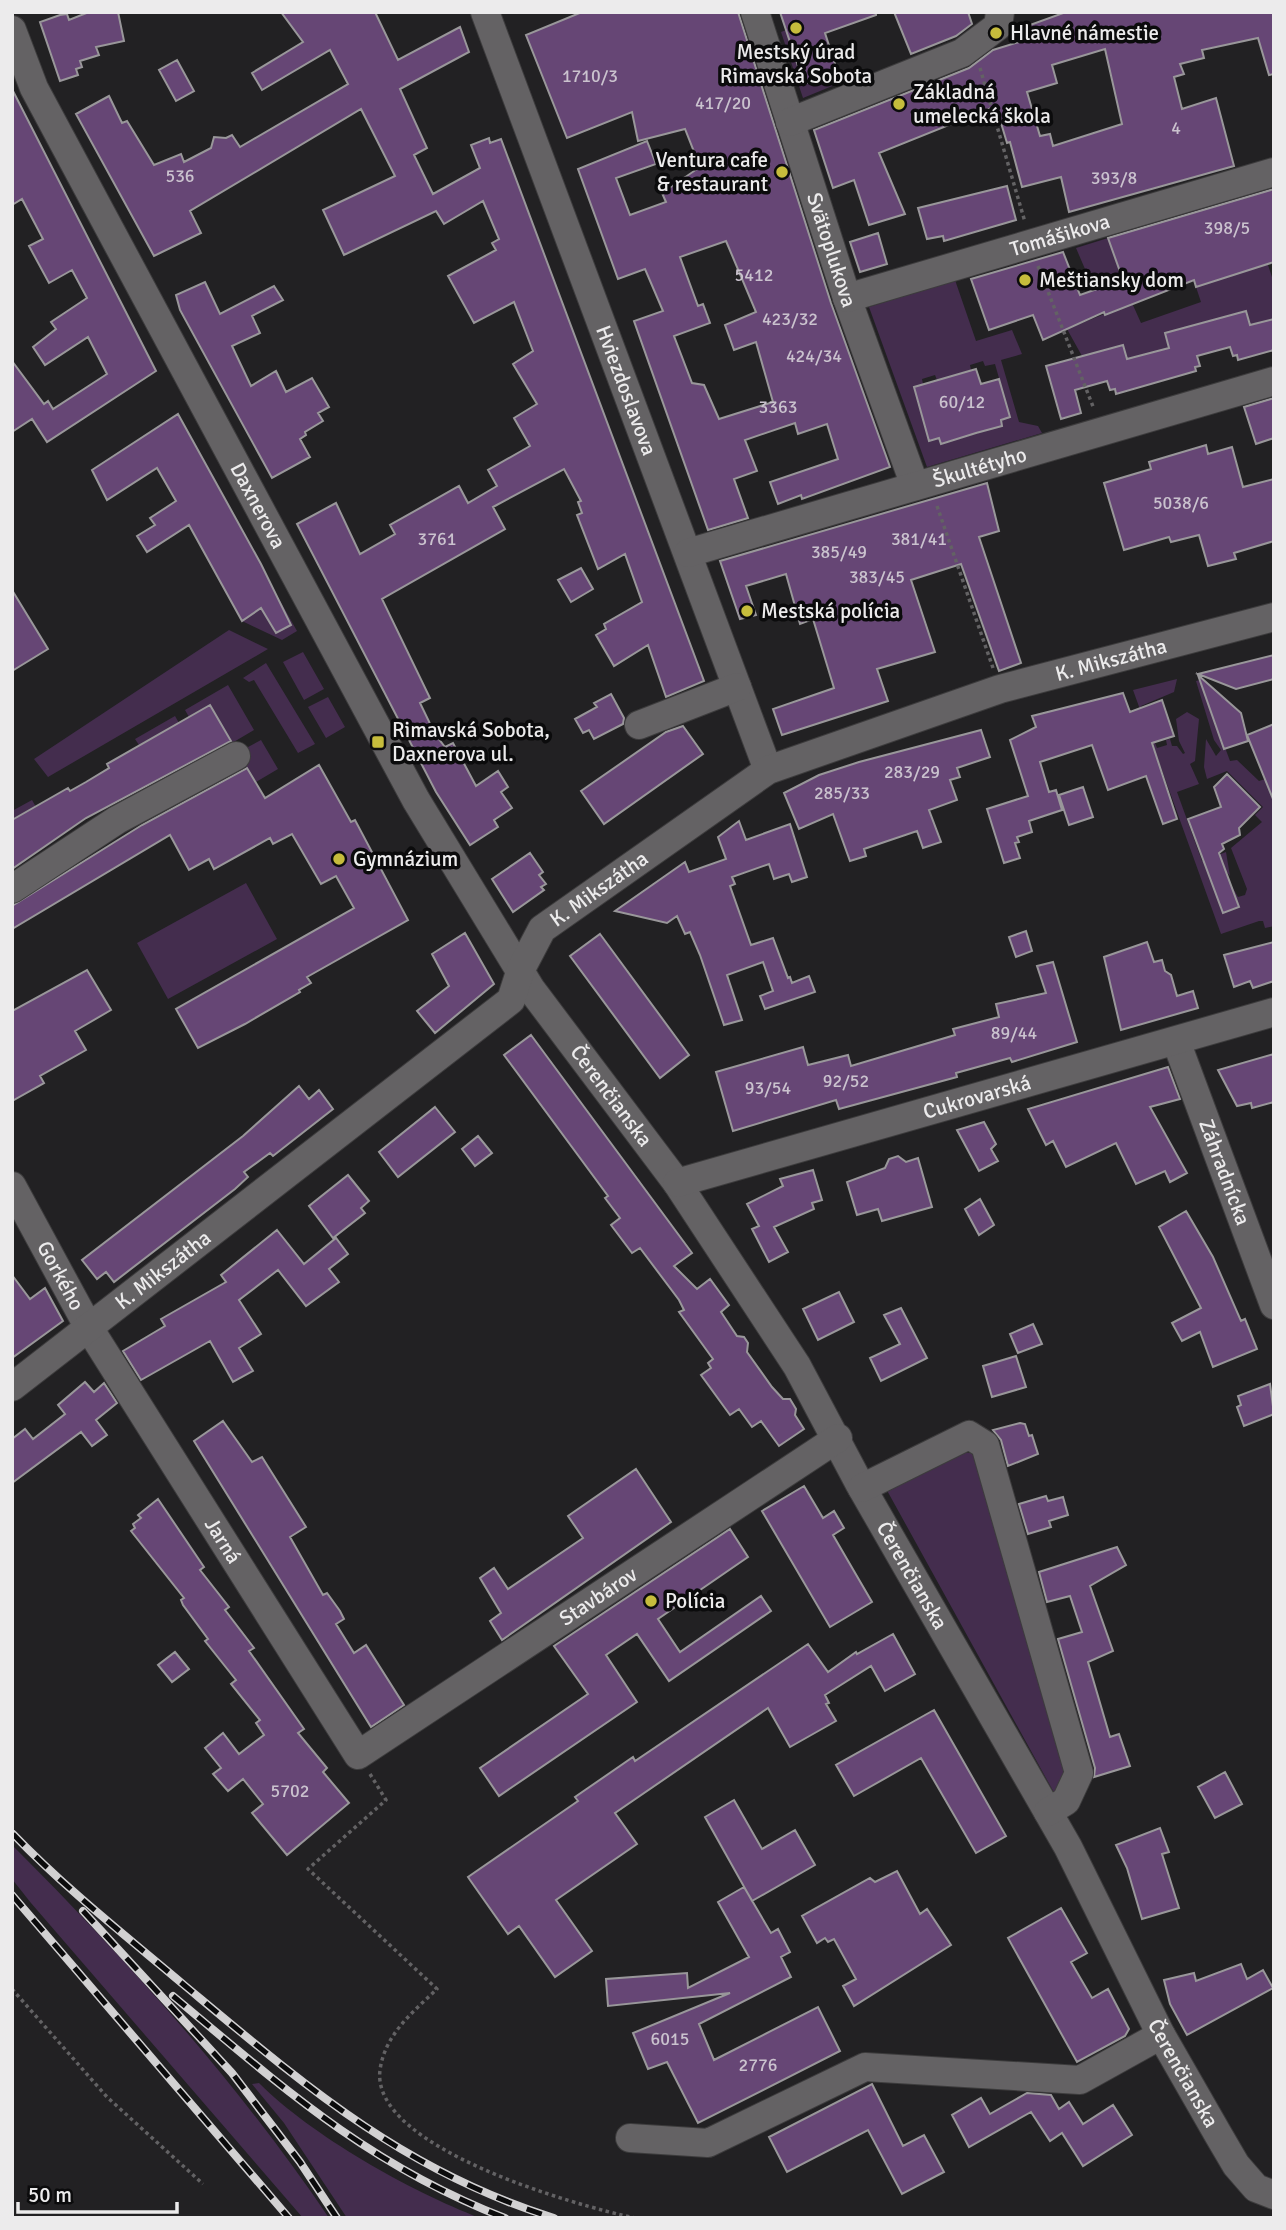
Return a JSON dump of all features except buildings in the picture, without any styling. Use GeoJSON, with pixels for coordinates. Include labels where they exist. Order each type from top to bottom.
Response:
{"type":"FeatureCollection","features":[{"type":"Feature","properties":{"kind":"street","name":"Hviezdoslavova"},"geometry":{"type":"LineString","coordinates":[[485,12],[768,770]]}},
{"type":"Feature","properties":{"kind":"street","name":"Svätoplukova"},"geometry":{"type":"LineString","coordinates":[[755,12],[847,298],[925,494]]}},
{"type":"Feature","properties":{"kind":"street"},"geometry":{"type":"LineString","coordinates":[[790,122],[962,53],[995,23]]}},
{"type":"Feature","properties":{"kind":"street","name":"Daxnerova"},"geometry":{"type":"LineString","coordinates":[[12,30],[34,88],[392,757],[483,914],[521,970]]}},
{"type":"Feature","properties":{"kind":"street","name":"Tomášikova"},"geometry":{"type":"LineString","coordinates":[[847,298],[1274,172]]}},
{"type":"Feature","properties":{"kind":"street","name":"Škultétyho"},"geometry":{"type":"LineString","coordinates":[[688,553],[925,494],[1274,381]]}},
{"type":"Feature","properties":{"kind":"street","name":"K. Mikszátha"},"geometry":{"type":"LineString","coordinates":[[12,1388],[512,1000],[521,970],[542,929],[768,770],[1000,689],[1274,617]]}},
{"type":"Feature","properties":{"kind":"street"},"geometry":{"type":"LineString","coordinates":[[639,725],[737,687]]}},
{"type":"Feature","properties":{"kind":"street"},"geometry":{"type":"LineString","coordinates":[[12,889],[117,820],[236,756]]}},
{"type":"Feature","properties":{"kind":"street","name":"Čerenčianska"},"geometry":{"type":"LineString","coordinates":[[521,970],[531,989],[677,1183],[797,1366],[838,1438],[862,1488],[1048,1812],[1161,2035],[1236,2165],[1256,2188],[1274,2195]]}},
{"type":"Feature","properties":{"kind":"street","name":"Cukrovarská"},"geometry":{"type":"LineString","coordinates":[[677,1183],[1274,1012]]}},
{"type":"Feature","properties":{"kind":"street","name":"Záhradnícka"},"geometry":{"type":"LineString","coordinates":[[1175,1041],[1274,1305]]}},
{"type":"Feature","properties":{"kind":"street","name":"Gorkého"},"geometry":{"type":"LineString","coordinates":[[12,1186],[89,1328]]}},
{"type":"Feature","properties":{"kind":"street","name":"Jarná"},"geometry":{"type":"LineString","coordinates":[[89,1328],[358,1755]]}},
{"type":"Feature","properties":{"kind":"street"},"geometry":{"type":"LineString","coordinates":[[862,1488],[970,1435],[985,1445],[1079,1773],[1066,1801],[1048,1812]]}},
{"type":"Feature","properties":{"kind":"street","name":"Stavbárov"},"geometry":{"type":"LineString","coordinates":[[358,1755],[838,1438]]}},
{"type":"Feature","properties":{"kind":"street"},"geometry":{"type":"LineString","coordinates":[[630,2138],[708,2143],[865,2067],[1080,2080],[1161,2035]]}},
{"type":"Feature","properties":{"kind":"path"},"geometry":{"type":"LineString","coordinates":[[925,494],[1000,689]]}},
{"type":"Feature","properties":{"kind":"path"},"geometry":{"type":"LineString","coordinates":[[358,1755],[386,1800],[308,1869],[438,1989],[396,2029],[380,2071],[389,2106],[431,2143],[513,2183],[586,2208],[635,2218]]}},
{"type":"Feature","properties":{"kind":"path"},"geometry":{"type":"LineString","coordinates":[[12,1989],[107,2097],[203,2184]]}},
{"type":"Feature","properties":{"kind":"shaded area"},"geometry":{"type":"Polygon","coordinates":[[[786,30],[804,84],[823,78],[826,86],[835,84],[833,74],[838,73],[842,82],[803,98],[781,32],[786,30]]]}},
{"type":"Feature","properties":{"kind":"shaded area"},"geometry":{"type":"Polygon","coordinates":[[[1108,238],[1123,280],[1094,290],[1076,248],[1108,238]]]}},
{"type":"Feature","properties":{"kind":"shaded area"},"geometry":{"type":"Polygon","coordinates":[[[1267,262],[1274,283],[1274,318],[1271,320],[1250,325],[1246,311],[1166,333],[1169,348],[1127,359],[1123,345],[1082,356],[1067,329],[1132,303],[1141,323],[1201,302],[1196,287],[1267,262]]]}},
{"type":"Feature","properties":{"kind":"shaded area"},"geometry":{"type":"Polygon","coordinates":[[[955,280],[976,341],[1012,330],[1022,354],[1001,360],[1019,422],[1038,426],[1042,433],[927,467],[869,307],[955,280]],[[983,361],[970,365],[971,370],[937,380],[935,375],[922,379],[923,384],[914,387],[930,441],[939,438],[941,444],[1002,426],[1001,420],[1010,417],[995,364],[985,366],[983,361]]]}},
{"type":"Feature","properties":{"kind":"shaded area"},"geometry":{"type":"Polygon","coordinates":[[[278,597],[297,631],[282,640],[242,621],[261,608],[275,633],[291,625],[278,597]]]}},
{"type":"Feature","properties":{"kind":"shaded area"},"geometry":{"type":"Polygon","coordinates":[[[229,630],[268,649],[48,777],[34,759],[229,630]]]}},
{"type":"Feature","properties":{"kind":"shaded area"},"geometry":{"type":"Polygon","coordinates":[[[303,652],[324,689],[304,700],[283,662],[303,652]]]}},
{"type":"Feature","properties":{"kind":"shaded area"},"geometry":{"type":"Polygon","coordinates":[[[266,663],[315,744],[298,753],[254,680],[249,682],[243,678],[266,663]]]}},
{"type":"Feature","properties":{"kind":"shaded area"},"geometry":{"type":"Polygon","coordinates":[[[1177,679],[1174,692],[1141,706],[1157,748],[1167,745],[1166,740],[1170,739],[1172,746],[1177,746],[1183,754],[1185,753],[1179,741],[1176,719],[1187,712],[1199,719],[1195,761],[1190,764],[1199,784],[1177,792],[1202,861],[1226,852],[1230,876],[1225,870],[1209,875],[1239,907],[1230,883],[1238,897],[1245,895],[1247,889],[1231,848],[1262,822],[1255,815],[1263,807],[1227,771],[1207,779],[1204,767],[1206,739],[1216,756],[1221,750],[1214,740],[1196,681],[1200,680],[1230,761],[1237,760],[1259,781],[1274,776],[1274,926],[1265,928],[1263,921],[1259,921],[1221,934],[1133,690],[1177,679]]]}},
{"type":"Feature","properties":{"kind":"shaded area"},"geometry":{"type":"Polygon","coordinates":[[[228,685],[254,730],[232,743],[210,705],[189,717],[185,710],[228,685]]]}},
{"type":"Feature","properties":{"kind":"shaded area"},"geometry":{"type":"Polygon","coordinates":[[[328,697],[345,727],[326,738],[308,707],[328,697]]]}},
{"type":"Feature","properties":{"kind":"shaded area"},"geometry":{"type":"Polygon","coordinates":[[[175,716],[179,723],[139,745],[135,739],[175,716]]]}},
{"type":"Feature","properties":{"kind":"shaded area"},"geometry":{"type":"Polygon","coordinates":[[[261,740],[278,769],[256,782],[237,753],[261,740]]]}},
{"type":"Feature","properties":{"kind":"shaded area"},"geometry":{"type":"Polygon","coordinates":[[[32,800],[36,807],[12,820],[12,811],[32,800]]]}},
{"type":"Feature","properties":{"kind":"shaded area"},"geometry":{"type":"Polygon","coordinates":[[[246,883],[277,939],[168,999],[137,943],[246,883]]]}},
{"type":"Feature","properties":{"kind":"shaded area"},"geometry":{"type":"Polygon","coordinates":[[[950,1451],[971,1453],[985,1468],[1068,1772],[1057,1798],[884,1485],[950,1451]]]}},
{"type":"Feature","properties":{"kind":"shaded area"},"geometry":{"type":"Polygon","coordinates":[[[12,1845],[98,1933],[219,2071],[329,2218],[303,2218],[31,1903],[12,1879],[12,1845]]]}},
{"type":"Feature","properties":{"kind":"shaded area"},"geometry":{"type":"Polygon","coordinates":[[[259,2083],[306,2123],[363,2160],[423,2193],[480,2218],[347,2218],[284,2123],[252,2084],[259,2083]]]}},
{"type":"Feature","properties":{"kind":"railway"},"geometry":{"type":"LineString","coordinates":[[13,1834],[75,1893],[184,1985],[271,2057],[357,2121],[449,2176],[500,2199],[554,2218]]}},
{"type":"Feature","properties":{"kind":"railway"},"geometry":{"type":"LineString","coordinates":[[12,1895],[289,2218]]}},
{"type":"Feature","properties":{"kind":"railway"},"geometry":{"type":"LineString","coordinates":[[83,1911],[232,2073],[300,2162],[337,2218]]}},
{"type":"Feature","properties":{"kind":"railway"},"geometry":{"type":"LineString","coordinates":[[173,1996],[291,2093],[369,2149],[456,2197],[505,2218]]}},
{"type":"Feature","properties":{"kind":"place","name":"Mestský úrad Rimavská Sobota"},"geometry":{"type":"Point","coordinates":[796,28]}},
{"type":"Feature","properties":{"kind":"place","name":"Hlavné námestie"},"geometry":{"type":"Point","coordinates":[996,33]}},
{"type":"Feature","properties":{"kind":"place","name":"Základná umelecká škola"},"geometry":{"type":"Point","coordinates":[899,104]}},
{"type":"Feature","properties":{"kind":"place","name":"Ventura cafe & restaurant"},"geometry":{"type":"Point","coordinates":[782,172]}},
{"type":"Feature","properties":{"kind":"place","name":"Meštiansky dom"},"geometry":{"type":"Point","coordinates":[1025,280]}},
{"type":"Feature","properties":{"kind":"place","name":"Mestská polícia"},"geometry":{"type":"Point","coordinates":[747,611]}},
{"type":"Feature","properties":{"kind":"place","name":"Rimavská Sobota, Daxnerova ul."},"geometry":{"type":"Point","coordinates":[378,742]}},
{"type":"Feature","properties":{"kind":"place","name":"Gymnázium"},"geometry":{"type":"Point","coordinates":[339,859]}},
{"type":"Feature","properties":{"kind":"place","name":"Polícia"},"geometry":{"type":"Point","coordinates":[651,1601]}}]}
